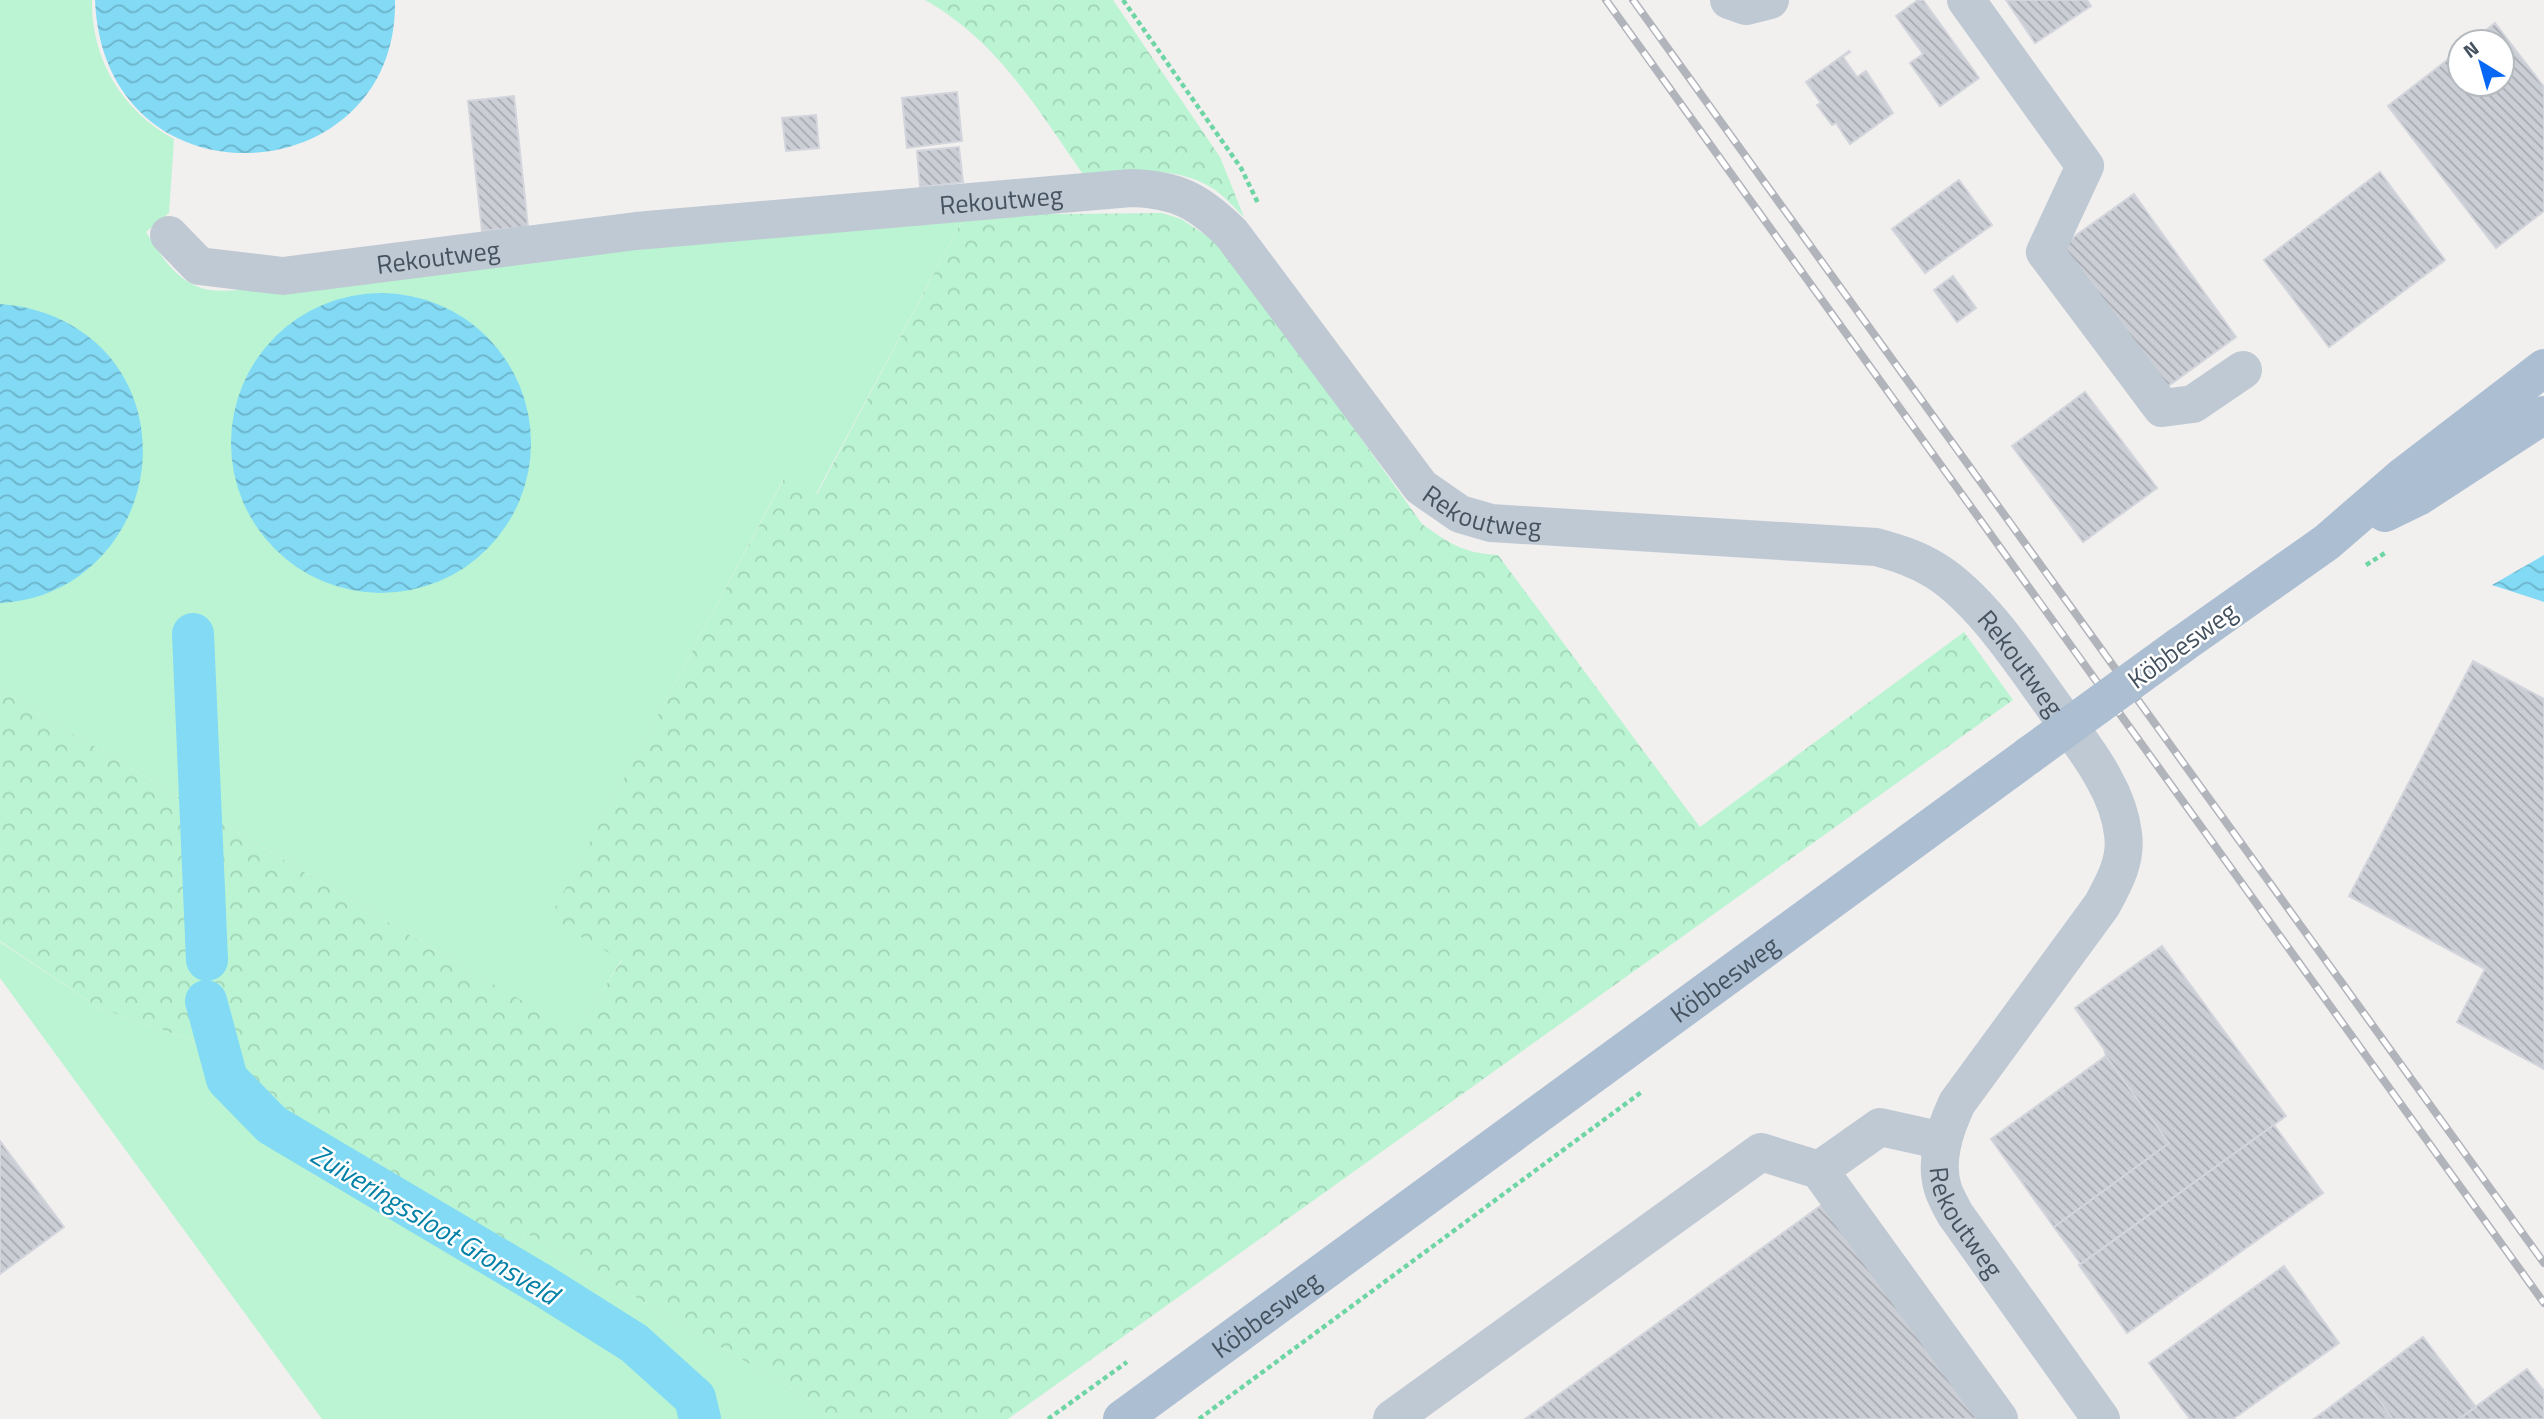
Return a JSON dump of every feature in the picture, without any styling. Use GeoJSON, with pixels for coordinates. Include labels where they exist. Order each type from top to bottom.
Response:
{"type":"FeatureCollection","features":[{"type":"Feature","properties":{"kind":"main road","name":"Köbbesweg"},"geometry":{"type":"LineString","coordinates":[[1122,1419],[2028,756],[2327,542],[2402,477],[2544,368]]}},
{"type":"Feature","properties":{"kind":"main road","name":"Köbbesweg"},"geometry":{"type":"LineString","coordinates":[[2327,542],[2418,497],[2544,415]]}},
{"type":"Feature","properties":{"kind":"street"},"geometry":{"type":"LineString","coordinates":[[1729,0],[1746,6],[1770,0]]}},
{"type":"Feature","properties":{"kind":"street"},"geometry":{"type":"LineString","coordinates":[[1966,0],[2085,166],[2045,252],[2162,408],[2193,404],[2243,370]]}},
{"type":"Feature","properties":{"kind":"street","name":"Rekoutweg"},"geometry":{"type":"LineString","coordinates":[[169,235],[199,266],[283,276],[636,231],[1131,188],[1153,189],[1191,200],[1211,213],[1242,245],[1421,487],[1460,514],[1491,523],[1877,547],[1907,555],[1938,572],[1972,603],[2001,635],[2102,774],[2121,821],[2124,849],[2115,881],[2102,905],[1957,1102],[1945,1129],[1940,1160],[1942,1188],[1955,1214],[2101,1419]]}},
{"type":"Feature","properties":{"kind":"street"},"geometry":{"type":"LineString","coordinates":[[1819,1170],[1880,1127],[1943,1141]]}},
{"type":"Feature","properties":{"kind":"street"},"geometry":{"type":"LineString","coordinates":[[1392,1419],[1761,1152],[1819,1170],[1999,1419]]}},
{"type":"Feature","properties":{"kind":"path"},"geometry":{"type":"LineString","coordinates":[[1123,0],[1252,186],[1261,219],[1242,245]]}},
{"type":"Feature","properties":{"kind":"path"},"geometry":{"type":"LineString","coordinates":[[2356,571],[2390,550]]}},
{"type":"Feature","properties":{"kind":"green space"},"geometry":{"type":"Polygon","coordinates":[[[0,0],[92,0],[97,43],[113,81],[139,114],[174,139],[169,213],[146,232],[164,260],[180,276],[210,290],[260,289],[965,215],[816,494],[783,480],[550,918],[622,959],[576,1033],[0,690],[0,0]]]}},
{"type":"Feature","properties":{"kind":"green space"},"geometry":{"type":"Polygon","coordinates":[[[925,0],[1113,0],[1220,157],[1244,217],[1212,188],[1182,175],[1150,172],[1085,177],[1015,79],[974,36],[925,0]]]}},
{"type":"Feature","properties":{"kind":"green space"},"geometry":{"type":"Polygon","coordinates":[[[1162,213],[1181,219],[1213,240],[1274,316],[1422,524],[1457,546],[1498,555],[1700,827],[1964,632],[2013,700],[1008,1419],[829,1419],[816,1403],[526,1233],[509,1273],[274,1132],[240,1096],[224,1063],[221,1050],[99,1008],[0,941],[0,690],[576,1032],[622,960],[549,919],[784,479],[817,494],[965,215],[1162,213]]]}},
{"type":"Feature","properties":{"kind":"green space"},"geometry":{"type":"Polygon","coordinates":[[[0,942],[99,1008],[221,1050],[225,1067],[274,1132],[509,1273],[526,1233],[816,1403],[829,1419],[322,1419],[0,978],[0,942]]]}},
{"type":"Feature","properties":{"kind":"water"},"geometry":{"type":"Polygon","coordinates":[[[95,0],[395,0],[384,64],[351,112],[304,142],[250,153],[195,145],[146,118],[111,69],[95,0]]]}},
{"type":"Feature","properties":{"kind":"water"},"geometry":{"type":"Polygon","coordinates":[[[381,293],[410,296],[438,305],[452,311],[487,337],[513,372],[519,386],[528,414],[531,443],[528,472],[519,500],[513,514],[487,549],[452,575],[438,581],[410,590],[381,593],[352,590],[324,581],[310,575],[275,549],[249,514],[243,500],[234,472],[231,443],[234,414],[243,386],[249,372],[275,337],[310,311],[324,305],[352,296],[381,293]]]}},
{"type":"Feature","properties":{"kind":"water"},"geometry":{"type":"Polygon","coordinates":[[[0,304],[45,313],[71,325],[102,349],[124,378],[138,412],[143,448],[139,484],[127,518],[107,550],[79,576],[61,587],[32,598],[0,603],[0,304]]]}},
{"type":"Feature","properties":{"kind":"water"},"geometry":{"type":"Polygon","coordinates":[[[2544,555],[2544,602],[2492,585],[2544,555]]]}},
{"type":"Feature","properties":{"kind":"building"},"geometry":{"type":"Polygon","coordinates":[[[1918,0],[1923,0],[1979,78],[1940,106],[1910,63],[1923,54],[1896,16],[1918,0]]]}},
{"type":"Feature","properties":{"kind":"building"},"geometry":{"type":"Polygon","coordinates":[[[2006,0],[2087,0],[2091,6],[2035,43],[2006,0]]]}},
{"type":"Feature","properties":{"kind":"building"},"geometry":{"type":"Polygon","coordinates":[[[2516,50],[2544,87],[2544,211],[2496,248],[2388,106],[2446,61],[2446,98],[2516,98],[2516,50]]]}},
{"type":"Feature","properties":{"kind":"building"},"geometry":{"type":"Polygon","coordinates":[[[1849,51],[1843,57],[1857,77],[1866,71],[1893,113],[1850,144],[1836,123],[1832,125],[1817,105],[1821,103],[1806,82],[1849,51]]]}},
{"type":"Feature","properties":{"kind":"building"},"geometry":{"type":"Polygon","coordinates":[[[957,92],[962,141],[907,148],[902,98],[957,92]]]}},
{"type":"Feature","properties":{"kind":"building"},"geometry":{"type":"Polygon","coordinates":[[[514,96],[528,227],[482,231],[468,101],[514,96]]]}},
{"type":"Feature","properties":{"kind":"building"},"geometry":{"type":"Polygon","coordinates":[[[816,115],[819,148],[786,151],[782,118],[816,115]]]}},
{"type":"Feature","properties":{"kind":"building"},"geometry":{"type":"Polygon","coordinates":[[[959,147],[963,182],[920,187],[917,151],[959,147]]]}},
{"type":"Feature","properties":{"kind":"building"},"geometry":{"type":"Polygon","coordinates":[[[2380,172],[2445,260],[2329,347],[2264,260],[2380,172]]]}},
{"type":"Feature","properties":{"kind":"building"},"geometry":{"type":"Polygon","coordinates":[[[1959,180],[1992,225],[1925,273],[1892,229],[1959,180]]]}},
{"type":"Feature","properties":{"kind":"building"},"geometry":{"type":"Polygon","coordinates":[[[2134,194],[2236,337],[2164,389],[2061,246],[2134,194]]]}},
{"type":"Feature","properties":{"kind":"building"},"geometry":{"type":"Polygon","coordinates":[[[1953,276],[1976,308],[1957,322],[1934,290],[1953,276]]]}},
{"type":"Feature","properties":{"kind":"building"},"geometry":{"type":"Polygon","coordinates":[[[2085,392],[2157,488],[2083,542],[2012,446],[2085,392]]]}},
{"type":"Feature","properties":{"kind":"building"},"geometry":{"type":"Polygon","coordinates":[[[2473,661],[2544,699],[2544,1069],[2457,1022],[2485,969],[2349,896],[2473,661]]]}},
{"type":"Feature","properties":{"kind":"building"},"geometry":{"type":"Polygon","coordinates":[[[2162,946],[2286,1116],[2081,1264],[2054,1227],[2169,1143],[2075,1008],[2162,946]]]}},
{"type":"Feature","properties":{"kind":"building"},"geometry":{"type":"Polygon","coordinates":[[[2106,1056],[2169,1143],[2054,1227],[1991,1139],[2106,1056]]]}},
{"type":"Feature","properties":{"kind":"building"},"geometry":{"type":"Polygon","coordinates":[[[2274,1125],[2323,1193],[2127,1333],[2079,1265],[2274,1125]]]}},
{"type":"Feature","properties":{"kind":"building"},"geometry":{"type":"Polygon","coordinates":[[[0,1141],[64,1227],[0,1274],[0,1141]]]}},
{"type":"Feature","properties":{"kind":"building"},"geometry":{"type":"Polygon","coordinates":[[[1823,1204],[1978,1419],[1525,1419],[1823,1204]]]}},
{"type":"Feature","properties":{"kind":"building"},"geometry":{"type":"Polygon","coordinates":[[[2284,1266],[2339,1343],[2233,1419],[2190,1419],[2149,1363],[2284,1266]]]}},
{"type":"Feature","properties":{"kind":"building"},"geometry":{"type":"Polygon","coordinates":[[[2423,1337],[2476,1407],[2459,1419],[2393,1419],[2365,1381],[2423,1337]]]}},
{"type":"Feature","properties":{"kind":"building"},"geometry":{"type":"Polygon","coordinates":[[[2527,1369],[2544,1391],[2544,1419],[2459,1419],[2527,1369]]]}},
{"type":"Feature","properties":{"kind":"building"},"geometry":{"type":"Polygon","coordinates":[[[2365,1381],[2393,1419],[2314,1419],[2365,1381]]]}},
{"type":"Feature","properties":{"kind":"waterway","name":"Zuiveringssloot Gronsveld"},"geometry":{"type":"LineString","coordinates":[[193,634],[207,960]]}},
{"type":"Feature","properties":{"kind":"waterway","name":"Zuiveringssloot Gronsveld"},"geometry":{"type":"LineString","coordinates":[[206,1001],[227,1079],[272,1125],[542,1285],[634,1343],[695,1398],[700,1419]]}},
{"type":"Feature","properties":{"kind":"railway"},"geometry":{"type":"LineString","coordinates":[[1606,0],[2544,1303]]}},
{"type":"Feature","properties":{"kind":"railway"},"geometry":{"type":"LineString","coordinates":[[1633,0],[2544,1263]]}}]}
